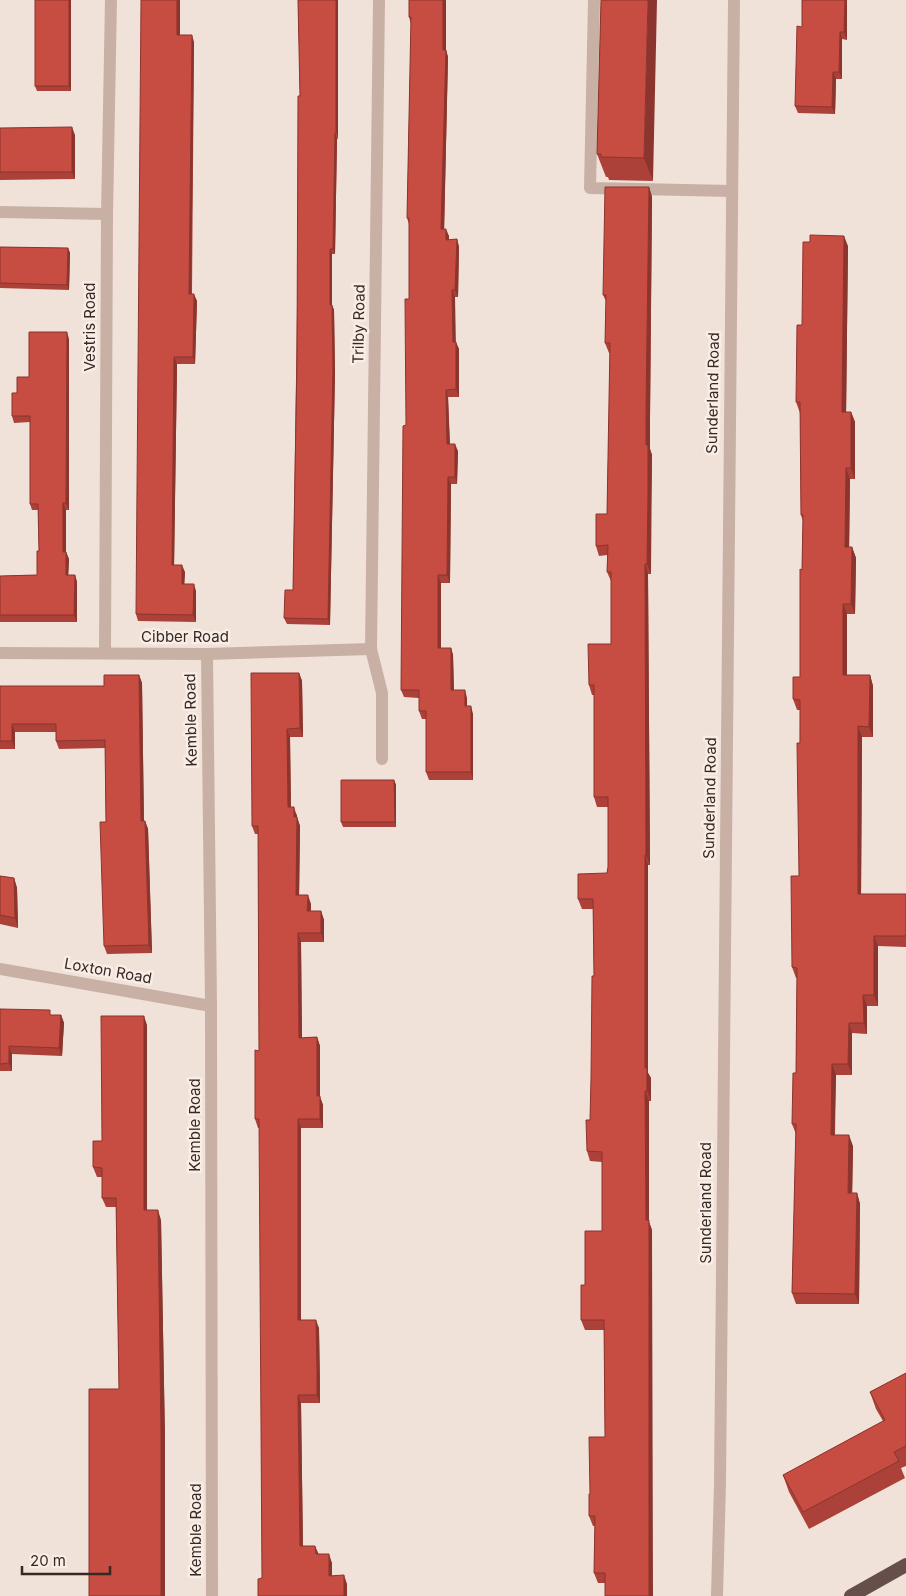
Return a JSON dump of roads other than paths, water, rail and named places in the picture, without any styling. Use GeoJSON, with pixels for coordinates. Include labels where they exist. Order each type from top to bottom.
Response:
{"type":"FeatureCollection","features":[{"type":"Feature","properties":{"kind":"highway"},"geometry":{"type":"LineString","coordinates":[[851,1596],[906,1565]]}},
{"type":"Feature","properties":{"kind":"street","name":"Vestris Road"},"geometry":{"type":"LineString","coordinates":[[105,653],[107,214],[111,0]]}},
{"type":"Feature","properties":{"kind":"street","name":"Trilby Road"},"geometry":{"type":"LineString","coordinates":[[379,0],[371,649],[382,693],[382,759]]}},
{"type":"Feature","properties":{"kind":"street"},"geometry":{"type":"LineString","coordinates":[[594,0],[590,188],[732,192]]}},
{"type":"Feature","properties":{"kind":"street","name":"Sunderland Road"},"geometry":{"type":"LineString","coordinates":[[717,1596],[720,1482],[734,0]]}},
{"type":"Feature","properties":{"kind":"street"},"geometry":{"type":"LineString","coordinates":[[0,212],[107,214]]}},
{"type":"Feature","properties":{"kind":"street","name":"Cibber Road"},"geometry":{"type":"LineString","coordinates":[[0,653],[206,654],[371,649]]}},
{"type":"Feature","properties":{"kind":"street","name":"Kemble Road"},"geometry":{"type":"LineString","coordinates":[[206,654],[211,1006],[212,1596]]}},
{"type":"Feature","properties":{"kind":"street","name":"Loxton Road"},"geometry":{"type":"LineString","coordinates":[[0,969],[211,1006]]}}]}
